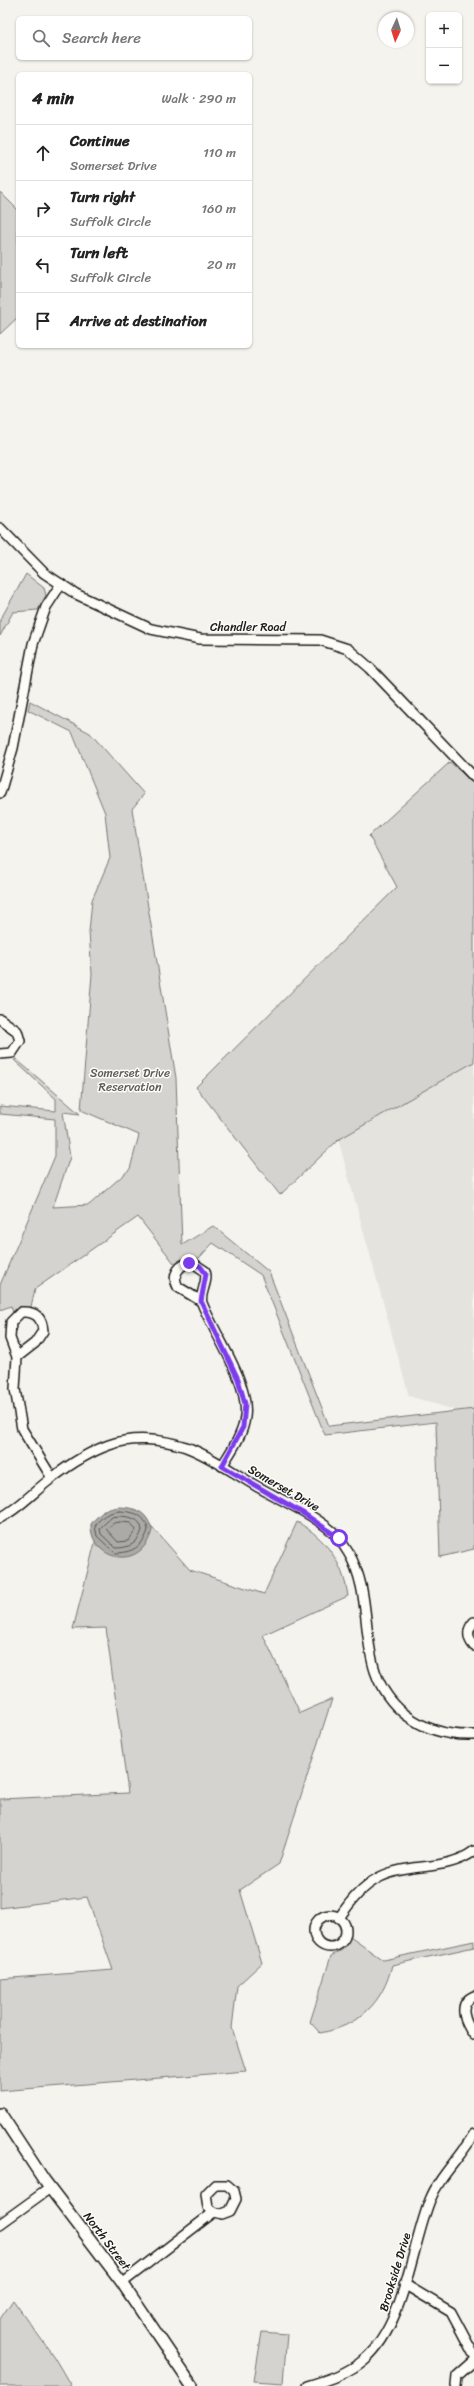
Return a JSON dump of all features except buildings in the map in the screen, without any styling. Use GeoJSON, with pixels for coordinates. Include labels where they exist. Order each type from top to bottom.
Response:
{"type":"FeatureCollection","features":[{"type":"Feature","properties":{"kind":"main road","name":"North Street"},"geometry":{"type":"LineString","coordinates":[[0,2113],[50,2188],[122,2283],[192,2386]]}},
{"type":"Feature","properties":{"kind":"street","name":"Chandler Road"},"geometry":{"type":"LineString","coordinates":[[0,528],[44,573],[76,594],[151,629],[200,639],[320,640],[343,646],[357,655],[474,777]]}},
{"type":"Feature","properties":{"kind":"street"},"geometry":{"type":"LineString","coordinates":[[0,793],[13,748],[32,644],[46,607],[61,584]]}},
{"type":"Feature","properties":{"kind":"street"},"geometry":{"type":"LineString","coordinates":[[0,1019],[17,1031],[20,1041],[12,1053],[0,1054]]}},
{"type":"Feature","properties":{"kind":"street"},"geometry":{"type":"LineString","coordinates":[[201,1301],[238,1379],[245,1404],[243,1427],[222,1466]]}},
{"type":"Feature","properties":{"kind":"street"},"geometry":{"type":"LineString","coordinates":[[17,1357],[41,1337],[42,1323],[34,1313],[21,1312],[10,1322],[10,1338],[17,1357],[15,1389],[22,1429],[52,1478]]}},
{"type":"Feature","properties":{"kind":"street","name":"Somerset Drive"},"geometry":{"type":"LineString","coordinates":[[0,1518],[12,1512],[52,1478],[82,1458],[109,1445],[138,1439],[159,1440],[187,1447],[306,1515],[339,1538],[349,1553],[360,1582],[374,1672],[392,1702],[410,1718],[430,1728],[452,1734],[474,1735]]}},
{"type":"Feature","properties":{"kind":"street"},"geometry":{"type":"LineString","coordinates":[[474,1622],[468,1632],[469,1639],[474,1646]]}},
{"type":"Feature","properties":{"kind":"street"},"geometry":{"type":"LineString","coordinates":[[339,1918],[359,1892],[379,1877],[397,1871],[447,1864],[474,1851]]}},
{"type":"Feature","properties":{"kind":"street"},"geometry":{"type":"LineString","coordinates":[[474,1996],[467,2001],[463,2011],[465,2022],[474,2035]]}},
{"type":"Feature","properties":{"kind":"street","name":"Brookside Drive"},"geometry":{"type":"LineString","coordinates":[[307,2386],[336,2376],[370,2354],[390,2325],[435,2189],[474,2134]]}},
{"type":"Feature","properties":{"kind":"street"},"geometry":{"type":"LineString","coordinates":[[0,2224],[50,2188]]}},
{"type":"Feature","properties":{"kind":"street"},"geometry":{"type":"LineString","coordinates":[[122,2283],[214,2212]]}},
{"type":"Feature","properties":{"kind":"street"},"geometry":{"type":"LineString","coordinates":[[404,2284],[451,2312],[474,2356]]}},
{"type":"Feature","properties":{"kind":"street"},"geometry":{"type":"LineString","coordinates":[[456,2386],[458,2376],[474,2361]]}},
{"type":"Feature","properties":{"kind":"shaded area"},"geometry":{"type":"Polygon","coordinates":[[[474,1057],[474,1416],[409,1396],[338,1139],[474,1057]]]}},
{"type":"Feature","properties":{"kind":"green space"},"geometry":{"type":"Polygon","coordinates":[[[0,192],[16,208],[16,319],[0,334],[0,192]]]}},
{"type":"Feature","properties":{"kind":"green space"},"geometry":{"type":"Polygon","coordinates":[[[26,574],[44,588],[46,595],[38,610],[13,612],[0,636],[0,620],[26,574]]]}},
{"type":"Feature","properties":{"kind":"green space","name":"Somerset Drive Reservation"},"geometry":{"type":"Polygon","coordinates":[[[30,701],[90,733],[144,794],[132,809],[176,1078],[182,1245],[213,1226],[269,1272],[329,1426],[474,1409],[474,1549],[440,1557],[436,1422],[325,1435],[261,1275],[213,1243],[199,1258],[186,1257],[174,1263],[138,1217],[35,1289],[31,1307],[21,1308],[13,1313],[11,1306],[0,1310],[0,1285],[55,1156],[55,1119],[0,1114],[0,1106],[56,1111],[56,1099],[14,1060],[16,1059],[80,1114],[63,1112],[70,1157],[53,1207],[89,1205],[130,1169],[139,1135],[81,1110],[92,974],[89,932],[92,900],[110,858],[105,813],[72,732],[28,710],[30,701]]]}},
{"type":"Feature","properties":{"kind":"green space"},"geometry":{"type":"Polygon","coordinates":[[[450,762],[474,784],[474,1062],[338,1140],[280,1195],[196,1087],[397,887],[369,836],[450,762]]]}},
{"type":"Feature","properties":{"kind":"green space"},"geometry":{"type":"Polygon","coordinates":[[[103,1511],[139,1512],[190,1570],[264,1594],[297,1522],[307,1528],[325,1544],[332,1553],[342,1573],[348,1596],[263,1635],[300,1713],[332,1699],[279,1864],[240,1890],[262,1963],[237,1986],[232,2028],[246,2071],[0,2091],[0,1979],[113,1970],[87,1897],[0,1908],[0,1799],[128,1793],[106,1628],[73,1629],[103,1511]]]}},
{"type":"Feature","properties":{"kind":"green space"},"geometry":{"type":"Polygon","coordinates":[[[350,1937],[383,1960],[474,1941],[474,1947],[392,1965],[388,1979],[382,1991],[367,2011],[346,2025],[334,2030],[320,2033],[310,2022],[331,1956],[342,1950],[350,1937]]]}},
{"type":"Feature","properties":{"kind":"green space"},"geometry":{"type":"Polygon","coordinates":[[[13,2300],[54,2357],[71,2386],[0,2386],[0,2319],[13,2300]]]}},
{"type":"Feature","properties":{"kind":"green space"},"geometry":{"type":"Polygon","coordinates":[[[262,2332],[287,2334],[283,2383],[254,2381],[262,2332]]]}},
{"type":"Feature","properties":{"kind":"water"},"geometry":{"type":"Polygon","coordinates":[[[120,1507],[131,1508],[140,1512],[147,1519],[152,1530],[146,1544],[138,1553],[127,1557],[117,1557],[107,1553],[98,1546],[93,1536],[91,1524],[97,1517],[107,1510],[120,1507]]]}},
{"type":"Feature","properties":{"kind":"route"},"geometry":{"type":"LineString","coordinates":[[189,1263],[200,1266],[206,1274],[206,1282],[201,1301],[243,1391],[246,1416],[243,1427],[222,1466],[306,1515],[339,1538]]}}]}
